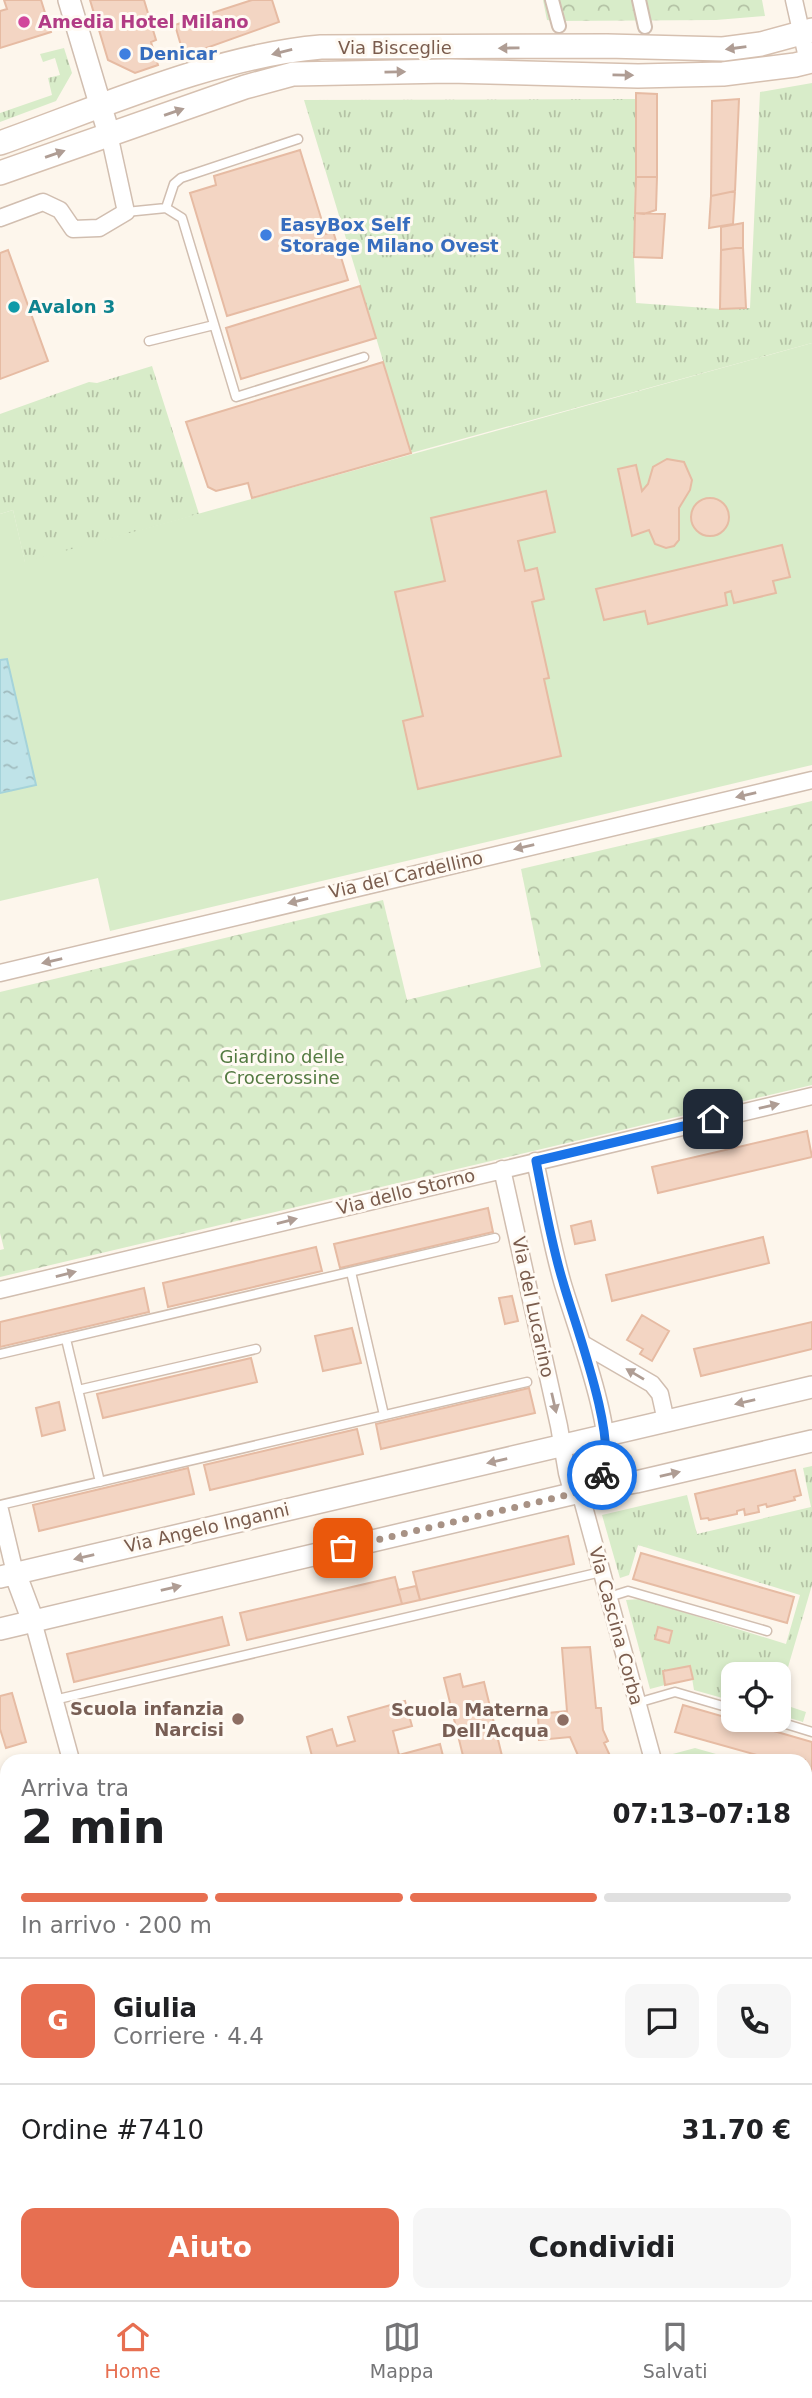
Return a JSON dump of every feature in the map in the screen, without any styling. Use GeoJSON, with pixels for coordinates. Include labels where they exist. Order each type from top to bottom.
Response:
{"type":"FeatureCollection","features":[{"type":"Feature","properties":{"kind":"main road","name":"Via Bisceglie"},"geometry":{"type":"LineString","coordinates":[[0,143],[191,75],[292,50],[321,47],[607,46],[723,49],[761,44],[807,31]]}},
{"type":"Feature","properties":{"kind":"main road","name":"Via Bisceglie"},"geometry":{"type":"LineString","coordinates":[[0,173],[245,87],[293,74],[449,71],[638,76],[723,74],[810,61]]}},
{"type":"Feature","properties":{"kind":"street"},"geometry":{"type":"LineString","coordinates":[[0,218],[43,202],[60,210],[73,229],[99,228],[126,212],[102,107],[69,0]]}},
{"type":"Feature","properties":{"kind":"street"},"geometry":{"type":"LineString","coordinates":[[552,0],[559,26]]}},
{"type":"Feature","properties":{"kind":"street"},"geometry":{"type":"LineString","coordinates":[[639,0],[645,27]]}},
{"type":"Feature","properties":{"kind":"street"},"geometry":{"type":"LineString","coordinates":[[794,0],[807,31]]}},
{"type":"Feature","properties":{"kind":"street","name":"Via Bisceglie"},"geometry":{"type":"LineString","coordinates":[[807,31],[810,61]]}},
{"type":"Feature","properties":{"kind":"street","name":"Via del Cardellino"},"geometry":{"type":"LineString","coordinates":[[0,973],[812,780]]}},
{"type":"Feature","properties":{"kind":"street","name":"Via dello Storno"},"geometry":{"type":"LineString","coordinates":[[0,1290],[812,1096]]}},
{"type":"Feature","properties":{"kind":"street","name":"Via del Lucarino"},"geometry":{"type":"LineString","coordinates":[[536,1161],[562,1281],[583,1344],[605,1436]]}},
{"type":"Feature","properties":{"kind":"street","name":"Via del Lucarino"},"geometry":{"type":"LineString","coordinates":[[502,1169],[564,1446]]}},
{"type":"Feature","properties":{"kind":"street"},"geometry":{"type":"LineString","coordinates":[[583,1344],[657,1389],[666,1421]]}},
{"type":"Feature","properties":{"kind":"street","name":"Via Angelo Inganni"},"geometry":{"type":"LineString","coordinates":[[8,1575],[812,1387]]}},
{"type":"Feature","properties":{"kind":"street"},"geometry":{"type":"LineString","coordinates":[[580,1492],[599,1480],[604,1473],[605,1436]]}},
{"type":"Feature","properties":{"kind":"street"},"geometry":{"type":"LineString","coordinates":[[0,1629],[580,1492],[636,1482],[812,1441]]}},
{"type":"Feature","properties":{"kind":"street"},"geometry":{"type":"LineString","coordinates":[[564,1446],[570,1484],[580,1492]]}},
{"type":"Feature","properties":{"kind":"street","name":"Via Cascina Corba"},"geometry":{"type":"LineString","coordinates":[[580,1492],[651,1754]]}},
{"type":"Feature","properties":{"kind":"street"},"geometry":{"type":"LineString","coordinates":[[0,1507],[8,1575],[33,1621],[69,1754]]}},
{"type":"Feature","properties":{"kind":"lane"},"geometry":{"type":"LineString","coordinates":[[166,208],[174,184],[181,178],[298,139]]}},
{"type":"Feature","properties":{"kind":"lane"},"geometry":{"type":"LineString","coordinates":[[126,212],[166,208],[182,218],[236,397],[364,357]]}},
{"type":"Feature","properties":{"kind":"lane"},"geometry":{"type":"LineString","coordinates":[[149,341],[214,325]]}},
{"type":"Feature","properties":{"kind":"lane"},"geometry":{"type":"LineString","coordinates":[[0,1354],[495,1238]]}},
{"type":"Feature","properties":{"kind":"lane"},"geometry":{"type":"LineString","coordinates":[[351,1272],[384,1415]]}},
{"type":"Feature","properties":{"kind":"lane"},"geometry":{"type":"LineString","coordinates":[[66,1339],[100,1482]]}},
{"type":"Feature","properties":{"kind":"lane"},"geometry":{"type":"LineString","coordinates":[[78,1391],[256,1349]]}},
{"type":"Feature","properties":{"kind":"lane"},"geometry":{"type":"LineString","coordinates":[[0,1507],[527,1382]]}},
{"type":"Feature","properties":{"kind":"lane"},"geometry":{"type":"LineString","coordinates":[[54,1700],[601,1572]]}},
{"type":"Feature","properties":{"kind":"lane"},"geometry":{"type":"LineString","coordinates":[[608,1597],[628,1591],[767,1631]]}},
{"type":"Feature","properties":{"kind":"lane"},"geometry":{"type":"LineString","coordinates":[[637,1703],[676,1692],[721,1705]]}},
{"type":"Feature","properties":{"kind":"lane"},"geometry":{"type":"LineString","coordinates":[[791,1725],[812,1731]]}},
{"type":"Feature","properties":{"kind":"green space"},"geometry":{"type":"Polygon","coordinates":[[[543,0],[762,0],[765,16],[716,20],[557,21],[547,20],[543,0]]]}},
{"type":"Feature","properties":{"kind":"green space"},"geometry":{"type":"Polygon","coordinates":[[[64,48],[72,73],[56,101],[0,122],[0,113],[52,95],[48,78],[60,75],[55,58],[43,62],[40,54],[64,48]]]}},
{"type":"Feature","properties":{"kind":"green space"},"geometry":{"type":"Polygon","coordinates":[[[812,83],[812,343],[411,453],[304,100],[636,99],[636,303],[720,309],[750,308],[760,92],[812,83]]]}},
{"type":"Feature","properties":{"kind":"green space"},"geometry":{"type":"Polygon","coordinates":[[[812,343],[812,765],[110,931],[98,878],[0,901],[0,514],[13,510],[25,562],[812,343]]]}},
{"type":"Feature","properties":{"kind":"green space"},"geometry":{"type":"Polygon","coordinates":[[[152,366],[199,514],[25,563],[13,510],[0,514],[0,414],[89,382],[97,383],[152,366]]]}},
{"type":"Feature","properties":{"kind":"green space","name":"Giardino delle Crocerossine"},"geometry":{"type":"Polygon","coordinates":[[[812,801],[812,1085],[0,1277],[0,1250],[4,1249],[0,1233],[0,992],[383,900],[407,1000],[541,967],[521,869],[812,801]]]}},
{"type":"Feature","properties":{"kind":"green space"},"geometry":{"type":"Polygon","coordinates":[[[812,1466],[812,1585],[790,1662],[721,1662],[721,1698],[694,1690],[690,1666],[663,1671],[665,1685],[650,1689],[626,1600],[641,1599],[786,1644],[800,1595],[638,1545],[629,1575],[620,1578],[602,1515],[687,1495],[697,1534],[811,1507],[803,1468],[812,1466]]]}},
{"type":"Feature","properties":{"kind":"green space"},"geometry":{"type":"Polygon","coordinates":[[[791,1707],[806,1712],[803,1722],[791,1718],[791,1707]]]}},
{"type":"Feature","properties":{"kind":"green space"},"geometry":{"type":"Polygon","coordinates":[[[695,1748],[716,1754],[673,1754],[695,1748]]]}},
{"type":"Feature","properties":{"kind":"water"},"geometry":{"type":"Polygon","coordinates":[[[7,659],[36,785],[0,793],[0,660],[7,659]]]}},
{"type":"Feature","properties":{"kind":"building","name":"Amedia Hotel Milano"},"geometry":{"type":"Polygon","coordinates":[[[4,0],[41,0],[51,32],[0,48],[0,11],[7,9],[4,0]]]}},
{"type":"Feature","properties":{"kind":"building"},"geometry":{"type":"Polygon","coordinates":[[[90,0],[144,0],[156,40],[151,42],[158,65],[135,73],[108,60],[90,0]]]}},
{"type":"Feature","properties":{"kind":"building"},"geometry":{"type":"Polygon","coordinates":[[[252,0],[272,0],[279,22],[184,56],[175,25],[252,0]]]}},
{"type":"Feature","properties":{"kind":"building"},"geometry":{"type":"Polygon","coordinates":[[[636,93],[657,94],[657,177],[636,177],[636,93]]]}},
{"type":"Feature","properties":{"kind":"building"},"geometry":{"type":"Polygon","coordinates":[[[739,99],[735,191],[711,196],[712,101],[739,99]]]}},
{"type":"Feature","properties":{"kind":"building"},"geometry":{"type":"Polygon","coordinates":[[[300,150],[326,234],[333,231],[348,280],[227,316],[190,193],[216,185],[214,176],[300,150]]]}},
{"type":"Feature","properties":{"kind":"building"},"geometry":{"type":"Polygon","coordinates":[[[636,177],[657,177],[656,210],[644,214],[635,213],[636,177]]]}},
{"type":"Feature","properties":{"kind":"building"},"geometry":{"type":"Polygon","coordinates":[[[735,191],[733,224],[709,228],[711,196],[735,191]]]}},
{"type":"Feature","properties":{"kind":"building"},"geometry":{"type":"Polygon","coordinates":[[[635,213],[665,214],[662,258],[634,257],[635,213]]]}},
{"type":"Feature","properties":{"kind":"building"},"geometry":{"type":"Polygon","coordinates":[[[743,223],[743,247],[721,250],[721,227],[743,223]]]}},
{"type":"Feature","properties":{"kind":"building"},"geometry":{"type":"Polygon","coordinates":[[[743,247],[746,308],[720,309],[721,250],[743,247]]]}},
{"type":"Feature","properties":{"kind":"building","name":"Avalon 3"},"geometry":{"type":"Polygon","coordinates":[[[8,250],[48,361],[0,379],[0,253],[8,250]]]}},
{"type":"Feature","properties":{"kind":"building"},"geometry":{"type":"Polygon","coordinates":[[[360,286],[376,338],[241,379],[226,328],[360,286]]]}},
{"type":"Feature","properties":{"kind":"building"},"geometry":{"type":"Polygon","coordinates":[[[383,362],[411,453],[252,498],[248,483],[216,491],[208,487],[186,422],[383,362]]]}},
{"type":"Feature","properties":{"kind":"building"},"geometry":{"type":"Polygon","coordinates":[[[667,459],[684,462],[692,480],[690,490],[679,508],[679,540],[674,546],[666,548],[655,544],[649,530],[632,536],[618,469],[636,465],[642,491],[648,484],[653,467],[667,459]]]}},
{"type":"Feature","properties":{"kind":"building"},"geometry":{"type":"Polygon","coordinates":[[[546,491],[555,532],[518,541],[525,571],[537,568],[544,599],[532,602],[549,678],[544,679],[561,756],[418,789],[403,721],[423,716],[395,592],[445,581],[431,518],[546,491]]]}},
{"type":"Feature","properties":{"kind":"building"},"geometry":{"type":"Polygon","coordinates":[[[710,498],[723,504],[729,517],[723,530],[710,536],[697,530],[691,517],[697,504],[710,498]]]}},
{"type":"Feature","properties":{"kind":"building"},"geometry":{"type":"Polygon","coordinates":[[[782,545],[790,577],[773,581],[776,593],[734,603],[731,591],[725,593],[727,605],[648,624],[645,611],[604,620],[596,589],[782,545]]]}},
{"type":"Feature","properties":{"kind":"building"},"geometry":{"type":"Polygon","coordinates":[[[807,1131],[812,1157],[658,1193],[652,1167],[807,1131]]]}},
{"type":"Feature","properties":{"kind":"building"},"geometry":{"type":"Polygon","coordinates":[[[488,1208],[493,1232],[340,1268],[334,1244],[488,1208]]]}},
{"type":"Feature","properties":{"kind":"building"},"geometry":{"type":"Polygon","coordinates":[[[591,1221],[595,1240],[575,1244],[571,1226],[591,1221]]]}},
{"type":"Feature","properties":{"kind":"building"},"geometry":{"type":"Polygon","coordinates":[[[763,1237],[769,1263],[612,1301],[606,1275],[763,1237]]]}},
{"type":"Feature","properties":{"kind":"building"},"geometry":{"type":"Polygon","coordinates":[[[316,1247],[322,1271],[168,1307],[163,1283],[316,1247]]]}},
{"type":"Feature","properties":{"kind":"building"},"geometry":{"type":"Polygon","coordinates":[[[144,1288],[149,1312],[0,1347],[0,1322],[144,1288]]]}},
{"type":"Feature","properties":{"kind":"building"},"geometry":{"type":"Polygon","coordinates":[[[512,1296],[518,1321],[505,1324],[499,1298],[512,1296]]]}},
{"type":"Feature","properties":{"kind":"building"},"geometry":{"type":"Polygon","coordinates":[[[642,1315],[669,1331],[652,1361],[640,1354],[643,1349],[627,1340],[642,1315]]]}},
{"type":"Feature","properties":{"kind":"building"},"geometry":{"type":"Polygon","coordinates":[[[812,1322],[812,1349],[701,1376],[694,1349],[812,1322]]]}},
{"type":"Feature","properties":{"kind":"building"},"geometry":{"type":"Polygon","coordinates":[[[352,1328],[361,1363],[323,1371],[315,1336],[352,1328]]]}},
{"type":"Feature","properties":{"kind":"building"},"geometry":{"type":"Polygon","coordinates":[[[251,1358],[257,1382],[103,1418],[97,1394],[251,1358]]]}},
{"type":"Feature","properties":{"kind":"building"},"geometry":{"type":"Polygon","coordinates":[[[529,1388],[535,1413],[381,1449],[376,1424],[529,1388]]]}},
{"type":"Feature","properties":{"kind":"building"},"geometry":{"type":"Polygon","coordinates":[[[59,1402],[65,1430],[42,1436],[36,1408],[59,1402]]]}},
{"type":"Feature","properties":{"kind":"building"},"geometry":{"type":"Polygon","coordinates":[[[357,1429],[363,1454],[210,1490],[204,1465],[357,1429]]]}},
{"type":"Feature","properties":{"kind":"building"},"geometry":{"type":"Polygon","coordinates":[[[188,1468],[194,1494],[39,1531],[33,1505],[188,1468]]]}},
{"type":"Feature","properties":{"kind":"building"},"geometry":{"type":"Polygon","coordinates":[[[795,1470],[801,1495],[794,1497],[795,1500],[767,1507],[766,1504],[758,1506],[759,1512],[745,1515],[744,1509],[737,1511],[737,1514],[701,1519],[695,1494],[795,1470]]]}},
{"type":"Feature","properties":{"kind":"building"},"geometry":{"type":"Polygon","coordinates":[[[568,1536],[574,1564],[420,1600],[413,1572],[568,1536]]]}},
{"type":"Feature","properties":{"kind":"building"},"geometry":{"type":"Polygon","coordinates":[[[641,1553],[794,1597],[787,1623],[633,1579],[641,1553]]]}},
{"type":"Feature","properties":{"kind":"building"},"geometry":{"type":"Polygon","coordinates":[[[395,1577],[402,1604],[247,1640],[240,1613],[395,1577]]]}},
{"type":"Feature","properties":{"kind":"building"},"geometry":{"type":"Polygon","coordinates":[[[416,1586],[420,1600],[402,1604],[398,1590],[416,1586]]]}},
{"type":"Feature","properties":{"kind":"building"},"geometry":{"type":"Polygon","coordinates":[[[222,1617],[229,1645],[74,1682],[67,1654],[222,1617]]]}},
{"type":"Feature","properties":{"kind":"building"},"geometry":{"type":"Polygon","coordinates":[[[658,1627],[672,1631],[669,1643],[655,1639],[658,1627]]]}},
{"type":"Feature","properties":{"kind":"building"},"geometry":{"type":"Polygon","coordinates":[[[590,1647],[596,1708],[601,1708],[603,1730],[608,1741],[604,1743],[609,1754],[577,1754],[570,1737],[539,1740],[538,1714],[567,1711],[562,1648],[590,1647]]]}},
{"type":"Feature","properties":{"kind":"building"},"geometry":{"type":"Polygon","coordinates":[[[690,1666],[693,1679],[665,1685],[663,1671],[690,1666]]]}},
{"type":"Feature","properties":{"kind":"building"},"geometry":{"type":"Polygon","coordinates":[[[460,1674],[463,1687],[484,1682],[502,1754],[463,1754],[444,1678],[460,1674]]]}},
{"type":"Feature","properties":{"kind":"building"},"geometry":{"type":"Polygon","coordinates":[[[12,1693],[26,1742],[6,1748],[0,1729],[0,1696],[12,1693]]]}},
{"type":"Feature","properties":{"kind":"building"},"geometry":{"type":"Polygon","coordinates":[[[405,1701],[412,1726],[393,1731],[399,1754],[311,1754],[307,1737],[332,1729],[337,1746],[355,1741],[348,1717],[405,1701]]]}},
{"type":"Feature","properties":{"kind":"building"},"geometry":{"type":"Polygon","coordinates":[[[683,1705],[721,1716],[721,1732],[777,1732],[812,1742],[812,1754],[754,1754],[675,1732],[683,1705]]]}},
{"type":"Feature","properties":{"kind":"building"},"geometry":{"type":"Polygon","coordinates":[[[440,1744],[442,1754],[403,1754],[440,1744]]]}},
{"type":"Feature","properties":{"kind":"way so far"},"geometry":{"type":"LineString","coordinates":[[343,1548],[580,1492],[599,1480],[602,1475]]}},
{"type":"Feature","properties":{"kind":"place","name":"Amedia Hotel Milano"},"geometry":{"type":"Point","coordinates":[24,22]}},
{"type":"Feature","properties":{"kind":"place","name":"Denicar"},"geometry":{"type":"Point","coordinates":[125,54]}},
{"type":"Feature","properties":{"kind":"place","name":"EasyBox Self Storage Milano Ovest"},"geometry":{"type":"Point","coordinates":[266,235]}},
{"type":"Feature","properties":{"kind":"place","name":"Avalon 3"},"geometry":{"type":"Point","coordinates":[14,307]}},
{"type":"Feature","properties":{"kind":"place","name":"Scuola infanzia Narcisi"},"geometry":{"type":"Point","coordinates":[238,1719]}},
{"type":"Feature","properties":{"kind":"place","name":"Scuola Materna Dell'Acqua"},"geometry":{"type":"Point","coordinates":[563,1720]}},
{"type":"Feature","properties":{"kind":"route"},"geometry":{"type":"LineString","coordinates":[[602,1475],[606,1462],[605,1436],[583,1344],[562,1281],[536,1161],[713,1119]]}}]}
